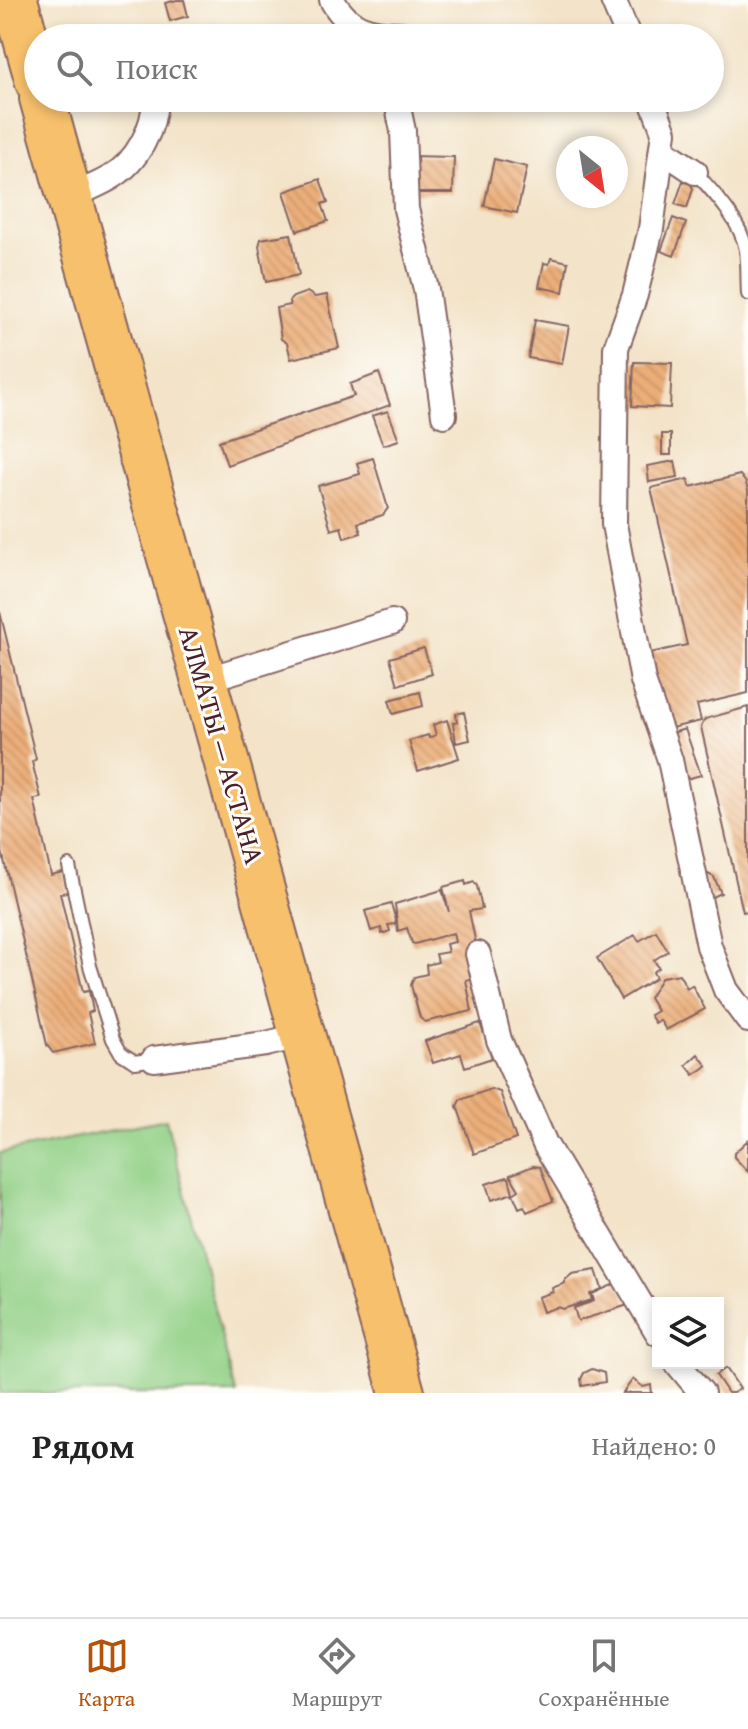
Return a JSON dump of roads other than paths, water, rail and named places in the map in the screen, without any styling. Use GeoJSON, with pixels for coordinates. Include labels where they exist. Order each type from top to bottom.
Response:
{"type":"FeatureCollection","features":[{"type":"Feature","properties":{"kind":"highway"},"geometry":{"type":"LineString","coordinates":[[15,0],[24,32]]}},
{"type":"Feature","properties":{"kind":"highway","name":"АЛМАТЫ — АСТАНА"},"geometry":{"type":"LineString","coordinates":[[46,112],[402,1393]]}},
{"type":"Feature","properties":{"kind":"street"},"geometry":{"type":"LineString","coordinates":[[332,0],[351,24]]}},
{"type":"Feature","properties":{"kind":"street"},"geometry":{"type":"LineString","coordinates":[[613,0],[623,24]]}},
{"type":"Feature","properties":{"kind":"street"},"geometry":{"type":"LineString","coordinates":[[70,197],[111,177],[134,155],[147,137],[155,112]]}},
{"type":"Feature","properties":{"kind":"street"},"geometry":{"type":"LineString","coordinates":[[399,112],[403,131],[406,209],[426,289],[444,415]]}},
{"type":"Feature","properties":{"kind":"street"},"geometry":{"type":"LineString","coordinates":[[656,112],[664,132],[648,243],[635,295],[616,348],[614,524],[643,681],[670,760],[709,946],[726,990],[748,1020]]}},
{"type":"Feature","properties":{"kind":"street"},"geometry":{"type":"LineString","coordinates":[[662,150],[695,172]]}},
{"type":"Feature","properties":{"kind":"street"},"geometry":{"type":"LineString","coordinates":[[205,680],[392,622]]}},
{"type":"Feature","properties":{"kind":"street"},"geometry":{"type":"LineString","coordinates":[[478,954],[499,1040],[539,1133],[652,1323]]}},
{"type":"Feature","properties":{"kind":"street"},"geometry":{"type":"LineString","coordinates":[[154,1059],[253,1046],[303,1035]]}},
{"type":"Feature","properties":{"kind":"street"},"geometry":{"type":"LineString","coordinates":[[682,1369],[702,1393]]}},
{"type":"Feature","properties":{"kind":"lane"},"geometry":{"type":"LineString","coordinates":[[695,172],[716,195],[746,248],[748,294]]}},
{"type":"Feature","properties":{"kind":"lane"},"geometry":{"type":"LineString","coordinates":[[69,866],[90,966],[113,1039],[121,1053],[135,1062],[154,1059]]}}]}
